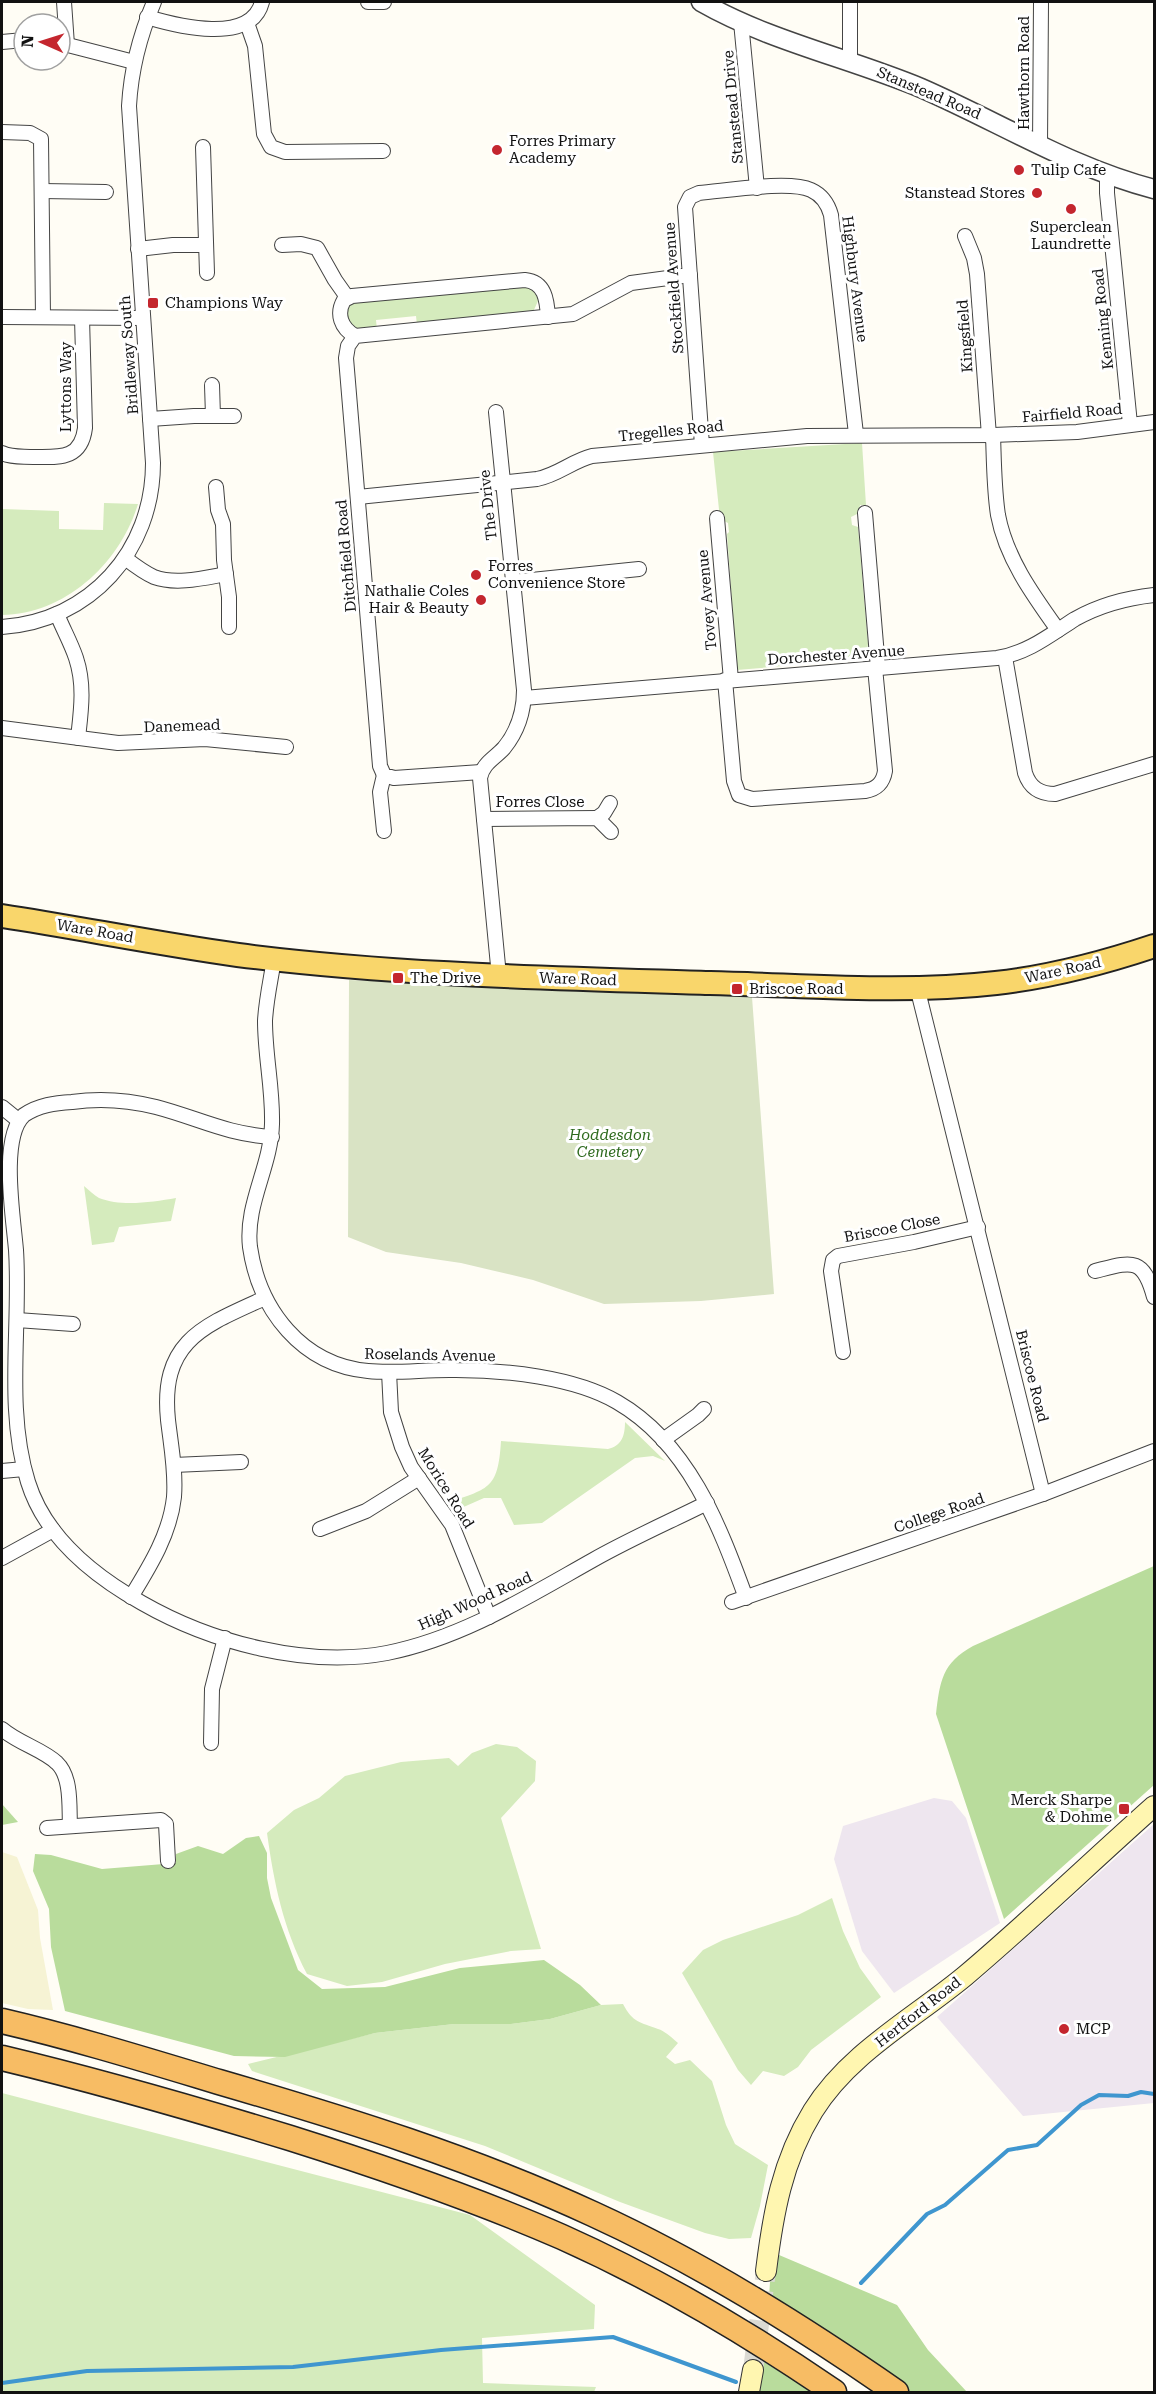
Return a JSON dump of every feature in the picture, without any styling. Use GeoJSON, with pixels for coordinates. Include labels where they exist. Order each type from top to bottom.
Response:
{"type":"FeatureCollection","features":[{"type":"Feature","properties":{"kind":"highway"},"geometry":{"type":"LineString","coordinates":[[2,2021],[95,2045],[368,2126],[520,2181],[595,2215],[705,2271],[832,2348],[896,2392]]}},
{"type":"Feature","properties":{"kind":"highway"},"geometry":{"type":"LineString","coordinates":[[2,2058],[75,2075],[249,2126],[470,2198],[564,2238],[645,2278],[725,2322],[834,2392]]}},
{"type":"Feature","properties":{"kind":"main road","name":"Ware Road"},"geometry":{"type":"LineString","coordinates":[[2,916],[237,955],[274,959],[499,976],[917,987],[990,983],[1045,975],[1089,966],[1155,946]]}},
{"type":"Feature","properties":{"kind":"main road","name":"Hertford Road"},"geometry":{"type":"LineString","coordinates":[[766,2271],[776,2204],[788,2159],[813,2112],[833,2085],[858,2058],[984,1959],[1155,1806]]}},
{"type":"Feature","properties":{"kind":"main road"},"geometry":{"type":"LineString","coordinates":[[749,2392],[753,2370]]}},
{"type":"Feature","properties":{"kind":"street","name":"Bridleway South"},"geometry":{"type":"LineString","coordinates":[[2,627],[31,622],[57,614],[74,606],[98,588],[125,558],[141,530],[151,492],[153,463],[129,129],[134,62],[147,17],[154,2]]}},
{"type":"Feature","properties":{"kind":"street"},"geometry":{"type":"LineString","coordinates":[[147,17],[191,28],[220,28],[247,23],[255,16],[262,2]]}},
{"type":"Feature","properties":{"kind":"street"},"geometry":{"type":"LineString","coordinates":[[368,2],[384,2]]}},
{"type":"Feature","properties":{"kind":"street","name":"Stanstead Road"},"geometry":{"type":"LineString","coordinates":[[701,2],[741,22],[850,60],[928,92],[1107,175],[1155,189]]}},
{"type":"Feature","properties":{"kind":"street"},"geometry":{"type":"LineString","coordinates":[[850,2],[850,60]]}},
{"type":"Feature","properties":{"kind":"street","name":"Hawthorn Road"},"geometry":{"type":"LineString","coordinates":[[1040,145],[1041,2]]}},
{"type":"Feature","properties":{"kind":"street","name":"Stanstead Drive"},"geometry":{"type":"LineString","coordinates":[[741,22],[757,188]]}},
{"type":"Feature","properties":{"kind":"street"},"geometry":{"type":"LineString","coordinates":[[247,23],[255,46],[263,129],[271,147],[285,152],[383,151]]}},
{"type":"Feature","properties":{"kind":"street"},"geometry":{"type":"LineString","coordinates":[[72,46],[134,62]]}},
{"type":"Feature","properties":{"kind":"street"},"geometry":{"type":"LineString","coordinates":[[2,132],[39,136],[41,142],[43,317]]}},
{"type":"Feature","properties":{"kind":"street"},"geometry":{"type":"LineString","coordinates":[[203,147],[207,273]]}},
{"type":"Feature","properties":{"kind":"street","name":"Kenning Road"},"geometry":{"type":"LineString","coordinates":[[1107,175],[1130,424]]}},
{"type":"Feature","properties":{"kind":"street","name":"Highbury Avenue"},"geometry":{"type":"LineString","coordinates":[[757,188],[792,186],[805,188],[819,195],[829,207],[835,240],[856,434]]}},
{"type":"Feature","properties":{"kind":"street","name":"Stockfield Avenue"},"geometry":{"type":"LineString","coordinates":[[702,445],[685,207],[690,197],[699,193],[757,188]]}},
{"type":"Feature","properties":{"kind":"street"},"geometry":{"type":"LineString","coordinates":[[42,191],[106,192]]}},
{"type":"Feature","properties":{"kind":"street","name":"Kingsfield"},"geometry":{"type":"LineString","coordinates":[[965,236],[974,258],[977,274],[997,503],[1002,530],[1017,567],[1058,630]]}},
{"type":"Feature","properties":{"kind":"street"},"geometry":{"type":"LineString","coordinates":[[282,245],[301,244],[317,248],[334,280],[347,297]]}},
{"type":"Feature","properties":{"kind":"street"},"geometry":{"type":"LineString","coordinates":[[138,249],[173,245],[206,245]]}},
{"type":"Feature","properties":{"kind":"street"},"geometry":{"type":"LineString","coordinates":[[347,297],[342,305],[340,317],[346,330],[355,336],[580,312],[617,289],[631,284],[690,275]]}},
{"type":"Feature","properties":{"kind":"street"},"geometry":{"type":"LineString","coordinates":[[347,297],[525,279],[532,280],[542,288],[548,317]]}},
{"type":"Feature","properties":{"kind":"street"},"geometry":{"type":"LineString","coordinates":[[2,318],[143,318]]}},
{"type":"Feature","properties":{"kind":"street","name":"Lyttons Way"},"geometry":{"type":"LineString","coordinates":[[2,453],[12,456],[59,457],[70,454],[79,445],[85,428],[82,318]]}},
{"type":"Feature","properties":{"kind":"street","name":"Ditchfield Road"},"geometry":{"type":"LineString","coordinates":[[355,336],[348,346],[346,358],[379,759],[384,775],[380,792],[384,831]]}},
{"type":"Feature","properties":{"kind":"street"},"geometry":{"type":"LineString","coordinates":[[212,385],[213,416]]}},
{"type":"Feature","properties":{"kind":"street","name":"The Drive"},"geometry":{"type":"LineString","coordinates":[[481,772],[513,735],[524,698],[496,412]]}},
{"type":"Feature","properties":{"kind":"street"},"geometry":{"type":"LineString","coordinates":[[150,419],[234,416]]}},
{"type":"Feature","properties":{"kind":"street","name":"Fairfield Road"},"geometry":{"type":"LineString","coordinates":[[991,435],[1077,432],[1155,422]]}},
{"type":"Feature","properties":{"kind":"street","name":"Tregelles Road"},"geometry":{"type":"LineString","coordinates":[[358,497],[551,476],[577,460],[592,456],[702,445],[856,434],[991,435]]}},
{"type":"Feature","properties":{"kind":"street"},"geometry":{"type":"LineString","coordinates":[[216,487],[218,510],[223,524],[230,597],[229,627]]}},
{"type":"Feature","properties":{"kind":"street"},"geometry":{"type":"LineString","coordinates":[[865,513],[877,668]]}},
{"type":"Feature","properties":{"kind":"street","name":"Tovey Avenue"},"geometry":{"type":"LineString","coordinates":[[717,519],[734,781],[740,795],[752,799],[855,792],[877,787],[883,781],[885,771],[877,668]]}},
{"type":"Feature","properties":{"kind":"street"},"geometry":{"type":"LineString","coordinates":[[125,558],[146,573],[160,579],[201,579],[226,574]]}},
{"type":"Feature","properties":{"kind":"street"},"geometry":{"type":"LineString","coordinates":[[512,582],[639,569]]}},
{"type":"Feature","properties":{"kind":"street","name":"Dorchester Avenue"},"geometry":{"type":"LineString","coordinates":[[524,698],[1005,657],[1030,648],[1099,608],[1136,597],[1155,595]]}},
{"type":"Feature","properties":{"kind":"street"},"geometry":{"type":"LineString","coordinates":[[57,614],[74,652],[81,679],[78,738]]}},
{"type":"Feature","properties":{"kind":"street"},"geometry":{"type":"LineString","coordinates":[[1005,657],[1025,773],[1028,782],[1035,789],[1044,794],[1055,794],[1155,764]]}},
{"type":"Feature","properties":{"kind":"street","name":"Danemead"},"geometry":{"type":"LineString","coordinates":[[2,729],[128,744],[215,739],[286,747]]}},
{"type":"Feature","properties":{"kind":"street"},"geometry":{"type":"LineString","coordinates":[[384,775],[400,778],[481,772],[499,976]]}},
{"type":"Feature","properties":{"kind":"street","name":"Forres Close"},"geometry":{"type":"LineString","coordinates":[[484,819],[597,818],[604,813],[610,803]]}},
{"type":"Feature","properties":{"kind":"street","name":"Forres Close"},"geometry":{"type":"LineString","coordinates":[[597,818],[611,832]]}},
{"type":"Feature","properties":{"kind":"street","name":"Roselands Avenue"},"geometry":{"type":"LineString","coordinates":[[274,959],[265,1020],[272,1094],[272,1137],[269,1158],[249,1222],[254,1265],[265,1298],[281,1324],[301,1344],[321,1358],[357,1370],[389,1372],[477,1370],[557,1381],[605,1395],[619,1403],[663,1440],[691,1475],[726,1544],[739,1600]]}},
{"type":"Feature","properties":{"kind":"street","name":"Briscoe Road"},"geometry":{"type":"LineString","coordinates":[[917,987],[1043,1494]]}},
{"type":"Feature","properties":{"kind":"street"},"geometry":{"type":"LineString","coordinates":[[2,1107],[18,1120],[46,1105],[84,1100],[112,1100],[159,1108],[235,1133],[272,1137]]}},
{"type":"Feature","properties":{"kind":"street","name":"High Wood Road"},"geometry":{"type":"LineString","coordinates":[[18,1120],[8,1139],[6,1158],[16,1259],[17,1413],[24,1469],[37,1504],[53,1530],[75,1554],[131,1597],[170,1617],[225,1638],[295,1653],[362,1656],[417,1645],[489,1617],[539,1592],[620,1545],[707,1503]]}},
{"type":"Feature","properties":{"kind":"street","name":"Briscoe Close"},"geometry":{"type":"LineString","coordinates":[[843,1352],[831,1271],[833,1260],[844,1253],[914,1242],[978,1227]]}},
{"type":"Feature","properties":{"kind":"street"},"geometry":{"type":"LineString","coordinates":[[1095,1271],[1126,1263],[1136,1265],[1146,1273],[1155,1297]]}},
{"type":"Feature","properties":{"kind":"street"},"geometry":{"type":"LineString","coordinates":[[131,1597],[157,1554],[170,1519],[174,1496],[174,1465],[167,1398],[170,1376],[177,1357],[187,1342],[200,1331],[265,1298]]}},
{"type":"Feature","properties":{"kind":"street"},"geometry":{"type":"LineString","coordinates":[[17,1320],[73,1324]]}},
{"type":"Feature","properties":{"kind":"street","name":"Morice Road"},"geometry":{"type":"LineString","coordinates":[[389,1372],[391,1412],[395,1429],[411,1467],[452,1525],[489,1617]]}},
{"type":"Feature","properties":{"kind":"street"},"geometry":{"type":"LineString","coordinates":[[663,1440],[704,1409]]}},
{"type":"Feature","properties":{"kind":"street","name":"College Road"},"geometry":{"type":"LineString","coordinates":[[739,1600],[1043,1494],[1155,1450]]}},
{"type":"Feature","properties":{"kind":"street"},"geometry":{"type":"LineString","coordinates":[[174,1465],[241,1462]]}},
{"type":"Feature","properties":{"kind":"street"},"geometry":{"type":"LineString","coordinates":[[2,1471],[24,1469]]}},
{"type":"Feature","properties":{"kind":"street"},"geometry":{"type":"LineString","coordinates":[[321,1530],[366,1511],[419,1478]]}},
{"type":"Feature","properties":{"kind":"street"},"geometry":{"type":"LineString","coordinates":[[2,1558],[53,1530]]}},
{"type":"Feature","properties":{"kind":"street"},"geometry":{"type":"LineString","coordinates":[[211,1743],[212,1689],[225,1638]]}},
{"type":"Feature","properties":{"kind":"street"},"geometry":{"type":"LineString","coordinates":[[2,1729],[12,1738],[52,1759],[61,1767],[67,1790],[70,1826]]}},
{"type":"Feature","properties":{"kind":"street"},"geometry":{"type":"LineString","coordinates":[[47,1828],[161,1820],[166,1824],[168,1861]]}},
{"type":"Feature","properties":{"kind":"shaded area"},"geometry":{"type":"Polygon","coordinates":[[[934,1798],[952,1801],[966,1818],[1000,1923],[894,1993],[862,1951],[834,1859],[843,1826],[934,1798]]]}},
{"type":"Feature","properties":{"kind":"shaded area"},"geometry":{"type":"Polygon","coordinates":[[[1154,1824],[1154,2103],[1023,2116],[937,2017],[1154,1824]]]}},
{"type":"Feature","properties":{"kind":"shaded area"},"geometry":{"type":"Polygon","coordinates":[[[2,1852],[17,1857],[38,1910],[40,1938],[53,2010],[28,2009],[2,2003],[2,1852]]]}},
{"type":"Feature","properties":{"kind":"green space"},"geometry":{"type":"Polygon","coordinates":[[[532,286],[538,293],[538,301],[533,312],[417,325],[416,316],[376,320],[377,330],[356,330],[347,320],[347,307],[354,300],[532,286]]]}},
{"type":"Feature","properties":{"kind":"green space"},"geometry":{"type":"Polygon","coordinates":[[[862,443],[866,505],[860,505],[859,513],[851,517],[852,525],[858,527],[868,644],[866,659],[737,670],[727,534],[729,532],[728,523],[720,519],[713,452],[862,443]]]}},
{"type":"Feature","properties":{"kind":"green space"},"geometry":{"type":"Polygon","coordinates":[[[104,503],[138,504],[130,526],[104,565],[68,595],[48,606],[2,615],[2,509],[59,511],[59,529],[103,530],[104,503]]]}},
{"type":"Feature","properties":{"kind":"green space","name":"Hoddesdon Cemetery"},"geometry":{"type":"Polygon","coordinates":[[[349,980],[752,997],[774,1294],[701,1301],[604,1304],[533,1280],[461,1263],[386,1252],[348,1237],[349,980]]]}},
{"type":"Feature","properties":{"kind":"green space"},"geometry":{"type":"Polygon","coordinates":[[[84,1186],[99,1198],[108,1201],[127,1203],[176,1198],[171,1221],[119,1227],[114,1242],[92,1245],[84,1186]]]}},
{"type":"Feature","properties":{"kind":"green space"},"geometry":{"type":"Polygon","coordinates":[[[625,1422],[665,1461],[653,1456],[635,1458],[542,1523],[514,1525],[501,1498],[484,1498],[450,1513],[445,1504],[488,1485],[497,1470],[501,1441],[608,1449],[620,1443],[625,1422]]]}},
{"type":"Feature","properties":{"kind":"green space"},"geometry":{"type":"Polygon","coordinates":[[[1154,1566],[1154,1785],[1004,1919],[936,1714],[944,1674],[955,1659],[973,1646],[1154,1566]]]}},
{"type":"Feature","properties":{"kind":"green space"},"geometry":{"type":"Polygon","coordinates":[[[496,1744],[517,1747],[536,1761],[535,1781],[501,1818],[541,1949],[511,1951],[445,1964],[382,1982],[347,1986],[307,1974],[292,1940],[281,1905],[267,1833],[294,1810],[319,1798],[345,1776],[401,1762],[449,1758],[458,1766],[472,1753],[496,1744]]]}},
{"type":"Feature","properties":{"kind":"green space"},"geometry":{"type":"Polygon","coordinates":[[[2,1804],[18,1822],[2,1825],[2,1804]]]}},
{"type":"Feature","properties":{"kind":"green space"},"geometry":{"type":"Polygon","coordinates":[[[259,1836],[267,1853],[267,1878],[271,1898],[298,1970],[322,1989],[385,1987],[460,1968],[544,1960],[580,1985],[601,2005],[550,2019],[511,2024],[454,2024],[375,2033],[285,2057],[234,2056],[65,2011],[51,1947],[49,1909],[33,1871],[35,1854],[51,1855],[102,1869],[176,1863],[176,1854],[198,1846],[223,1854],[246,1838],[259,1836]]]}},
{"type":"Feature","properties":{"kind":"green space"},"geometry":{"type":"Polygon","coordinates":[[[832,1898],[843,1931],[860,1968],[881,1997],[811,2050],[798,2067],[784,2076],[763,2071],[751,2085],[738,2070],[682,1973],[703,1950],[723,1940],[798,1915],[832,1898]]]}},
{"type":"Feature","properties":{"kind":"green space"},"geometry":{"type":"Polygon","coordinates":[[[623,2004],[634,2018],[663,2031],[678,2043],[666,2057],[675,2064],[690,2060],[712,2081],[726,2125],[735,2144],[768,2165],[751,2238],[729,2239],[705,2233],[620,2202],[485,2146],[252,2071],[248,2064],[375,2033],[454,2024],[511,2024],[550,2019],[601,2005],[623,2004]]]}},
{"type":"Feature","properties":{"kind":"green space"},"geometry":{"type":"Polygon","coordinates":[[[2,2093],[470,2215],[595,2305],[594,2329],[482,2338],[483,2383],[596,2387],[594,2392],[2,2392],[2,2093]]]}},
{"type":"Feature","properties":{"kind":"green space"},"geometry":{"type":"Polygon","coordinates":[[[772,2252],[897,2305],[928,2350],[967,2392],[909,2392],[769,2297],[772,2252]]]}},
{"type":"Feature","properties":{"kind":"green space"},"geometry":{"type":"Polygon","coordinates":[[[764,2362],[813,2392],[758,2392],[764,2362]]]}},
{"type":"Feature","properties":{"kind":"waterway"},"geometry":{"type":"LineString","coordinates":[[861,2283],[927,2214],[945,2205],[1008,2150],[1037,2145],[1081,2105],[1099,2095],[1128,2096],[1141,2092],[1154,2094]]}},
{"type":"Feature","properties":{"kind":"waterway"},"geometry":{"type":"LineString","coordinates":[[2,2383],[87,2371],[293,2367],[441,2350],[613,2337],[736,2382]]}},
{"type":"Feature","properties":{"kind":"tunnel"},"geometry":{"type":"LineString","coordinates":[[753,2370],[766,2271]]}},
{"type":"Feature","properties":{"kind":"place","name":"Forres Primary Academy"},"geometry":{"type":"Point","coordinates":[497,150]}},
{"type":"Feature","properties":{"kind":"place","name":"Tulip Cafe"},"geometry":{"type":"Point","coordinates":[1019,170]}},
{"type":"Feature","properties":{"kind":"place","name":"Stanstead Stores"},"geometry":{"type":"Point","coordinates":[1037,193]}},
{"type":"Feature","properties":{"kind":"place","name":"Superclean Laundrette"},"geometry":{"type":"Point","coordinates":[1071,209]}},
{"type":"Feature","properties":{"kind":"place","name":"Champions Way"},"geometry":{"type":"Point","coordinates":[153,303]}},
{"type":"Feature","properties":{"kind":"place","name":"Forres Convenience Store"},"geometry":{"type":"Point","coordinates":[476,575]}},
{"type":"Feature","properties":{"kind":"place","name":"Nathalie Coles Hair & Beauty"},"geometry":{"type":"Point","coordinates":[481,600]}},
{"type":"Feature","properties":{"kind":"place","name":"The Drive"},"geometry":{"type":"Point","coordinates":[398,978]}},
{"type":"Feature","properties":{"kind":"place","name":"Briscoe Road"},"geometry":{"type":"Point","coordinates":[737,989]}},
{"type":"Feature","properties":{"kind":"place","name":"Merck Sharpe & Dohme"},"geometry":{"type":"Point","coordinates":[1124,1809]}},
{"type":"Feature","properties":{"kind":"place","name":"MCP"},"geometry":{"type":"Point","coordinates":[1064,2029]}}]}
